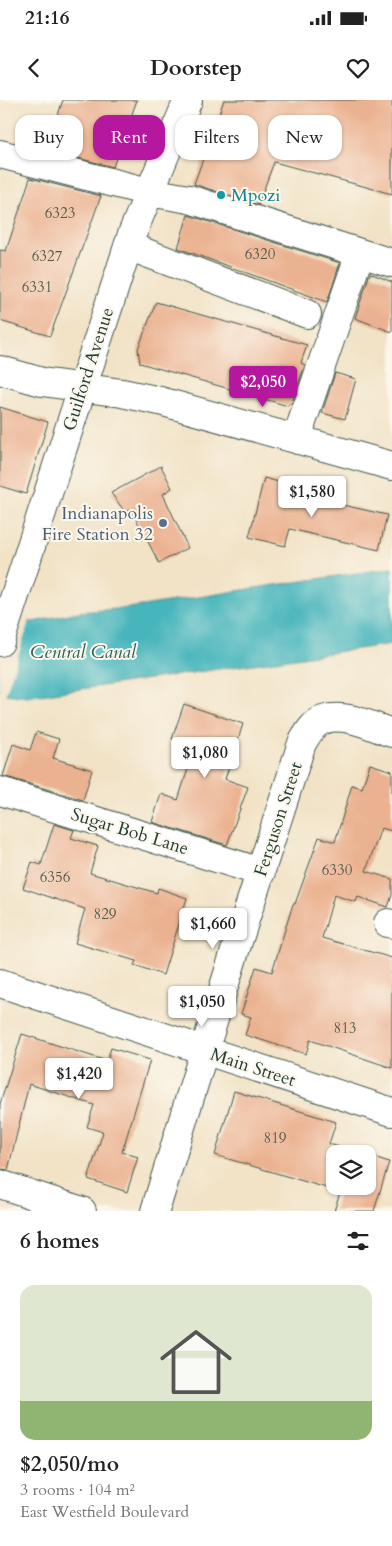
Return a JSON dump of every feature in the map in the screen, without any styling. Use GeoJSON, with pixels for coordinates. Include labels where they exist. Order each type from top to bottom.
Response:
{"type":"FeatureCollection","features":[{"type":"Feature","properties":{"kind":"street","name":"Guilford Avenue"},"geometry":{"type":"LineString","coordinates":[[0,642],[128,246],[188,100]]}},
{"type":"Feature","properties":{"kind":"street"},"geometry":{"type":"LineString","coordinates":[[0,154],[149,192],[189,199],[392,263]]}},
{"type":"Feature","properties":{"kind":"street"},"geometry":{"type":"LineString","coordinates":[[128,246],[307,314]]}},
{"type":"Feature","properties":{"kind":"street"},"geometry":{"type":"LineString","coordinates":[[298,440],[302,422],[360,253]]}},
{"type":"Feature","properties":{"kind":"street"},"geometry":{"type":"LineString","coordinates":[[0,370],[42,382],[122,393],[160,401],[392,466]]}},
{"type":"Feature","properties":{"kind":"street","name":"Ferguson Street"},"geometry":{"type":"LineString","coordinates":[[155,1211],[302,743],[310,730],[321,720],[336,717],[352,720],[392,733]]}},
{"type":"Feature","properties":{"kind":"street","name":"Sugar Bob Lane"},"geometry":{"type":"LineString","coordinates":[[0,790],[261,872]]}},
{"type":"Feature","properties":{"kind":"street","name":"Main Street"},"geometry":{"type":"LineString","coordinates":[[0,983],[392,1112]]}},
{"type":"Feature","properties":{"kind":"street"},"geometry":{"type":"LineString","coordinates":[[0,1184],[51,1206],[82,1211]]}},
{"type":"Feature","properties":{"kind":"water","name":"Central Canal"},"geometry":{"type":"Polygon","coordinates":[[[392,568],[392,644],[26,697],[0,693],[0,619],[33,622],[78,612],[129,608],[392,568]]]}},
{"type":"Feature","properties":{"kind":"pier"},"geometry":{"type":"Polygon","coordinates":[[[0,617],[30,619],[5,696],[0,696],[0,617]]]}},
{"type":"Feature","properties":{"kind":"building"},"geometry":{"type":"Polygon","coordinates":[[[63,100],[137,100],[132,115],[93,115],[93,160],[116,160],[113,167],[83,159],[83,115],[58,115],[63,100]]]}},
{"type":"Feature","properties":{"kind":"building"},"geometry":{"type":"Polygon","coordinates":[[[224,100],[392,100],[392,194],[274,162],[258,205],[194,184],[203,160],[258,160],[258,115],[219,115],[224,100]]]}},
{"type":"Feature","properties":{"kind":"building"},"geometry":{"type":"Polygon","coordinates":[[[30,178],[101,196],[50,336],[0,321],[0,250],[6,251],[30,178]]]}},
{"type":"Feature","properties":{"kind":"building"},"geometry":{"type":"Polygon","coordinates":[[[188,215],[340,263],[327,302],[178,248],[188,215]]]}},
{"type":"Feature","properties":{"kind":"building"},"geometry":{"type":"Polygon","coordinates":[[[370,273],[392,282],[392,332],[355,318],[370,273]]]}},
{"type":"Feature","properties":{"kind":"building"},"geometry":{"type":"Polygon","coordinates":[[[156,302],[307,345],[301,363],[305,365],[291,405],[289,404],[288,406],[140,363],[138,349],[156,302]]]}},
{"type":"Feature","properties":{"kind":"building"},"geometry":{"type":"Polygon","coordinates":[[[335,373],[356,379],[345,419],[322,413],[335,373]]]}},
{"type":"Feature","properties":{"kind":"building"},"geometry":{"type":"Polygon","coordinates":[[[0,407],[48,422],[26,494],[0,486],[0,407]]]}},
{"type":"Feature","properties":{"kind":"building","name":"Indianapolis Fire Station 32"},"geometry":{"type":"Polygon","coordinates":[[[161,466],[172,488],[163,494],[188,548],[159,563],[131,509],[125,512],[111,493],[161,466]]]}},
{"type":"Feature","properties":{"kind":"building"},"geometry":{"type":"Polygon","coordinates":[[[264,478],[305,489],[303,496],[387,515],[379,550],[290,529],[285,546],[249,537],[264,478]]]}},
{"type":"Feature","properties":{"kind":"building"},"geometry":{"type":"Polygon","coordinates":[[[184,704],[243,724],[225,779],[248,787],[227,845],[152,822],[161,794],[178,800],[195,747],[172,739],[184,704]]]}},
{"type":"Feature","properties":{"kind":"building"},"geometry":{"type":"Polygon","coordinates":[[[36,732],[59,739],[53,758],[92,770],[83,800],[3,776],[13,744],[30,750],[36,732]]]}},
{"type":"Feature","properties":{"kind":"building"},"geometry":{"type":"Polygon","coordinates":[[[370,764],[392,771],[392,831],[381,828],[366,871],[392,879],[392,895],[388,907],[358,897],[356,902],[334,895],[322,938],[392,958],[392,1068],[310,1040],[306,1054],[245,1035],[251,1017],[241,1014],[256,967],[272,972],[293,904],[295,904],[319,837],[335,842],[352,785],[362,788],[370,764]]]}},
{"type":"Feature","properties":{"kind":"building"},"geometry":{"type":"Polygon","coordinates":[[[54,824],[74,830],[71,838],[98,846],[90,873],[157,893],[158,888],[187,898],[163,975],[134,965],[136,961],[75,943],[85,909],[23,888],[32,862],[41,865],[54,824]]]}},
{"type":"Feature","properties":{"kind":"building"},"geometry":{"type":"Polygon","coordinates":[[[22,1034],[107,1061],[111,1048],[150,1060],[122,1152],[138,1157],[127,1192],[88,1179],[103,1132],[87,1127],[94,1105],[29,1084],[8,1170],[0,1169],[0,1104],[22,1034]]]}},
{"type":"Feature","properties":{"kind":"building"},"geometry":{"type":"Polygon","coordinates":[[[234,1091],[336,1122],[329,1144],[332,1145],[326,1145],[326,1188],[215,1155],[234,1091]]]}},
{"type":"Feature","properties":{"kind":"building"},"geometry":{"type":"Polygon","coordinates":[[[376,1158],[389,1162],[374,1211],[334,1211],[339,1195],[376,1195],[376,1158]]]}},
{"type":"Feature","properties":{"kind":"place","name":"Mpozi"},"geometry":{"type":"Point","coordinates":[221,195]}},
{"type":"Feature","properties":{"kind":"place","name":"Indianapolis Fire Station 32"},"geometry":{"type":"Point","coordinates":[163,523]}}]}
